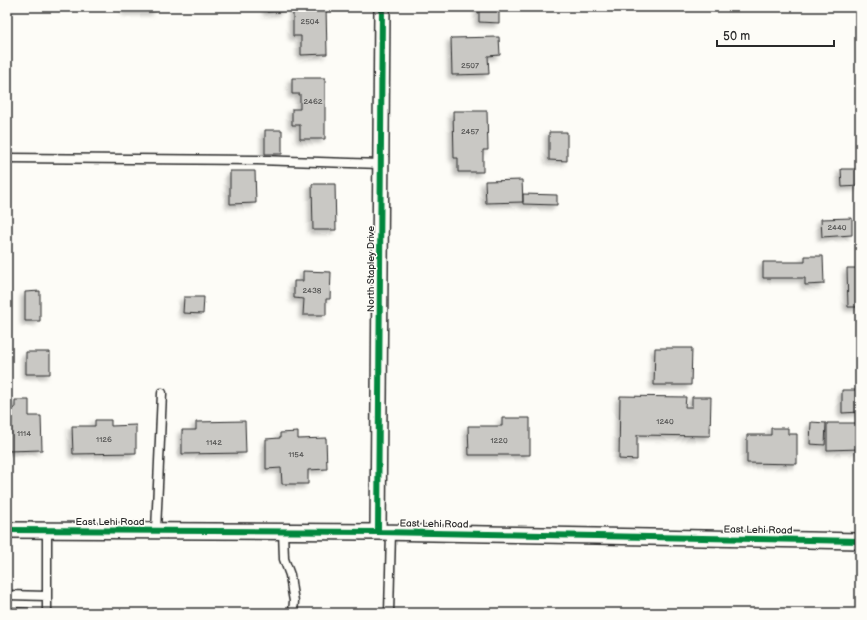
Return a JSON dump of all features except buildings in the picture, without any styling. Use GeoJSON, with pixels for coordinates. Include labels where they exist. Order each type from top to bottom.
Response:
{"type":"FeatureCollection","features":[{"type":"Feature","properties":{"kind":"street","name":"North Stapley Drive"},"geometry":{"type":"LineString","coordinates":[[382,7],[381,164],[385,532]]}},
{"type":"Feature","properties":{"kind":"street","name":"East Lehi Road"},"geometry":{"type":"LineString","coordinates":[[7,530],[385,532],[860,541]]}},
{"type":"Feature","properties":{"kind":"lane"},"geometry":{"type":"LineString","coordinates":[[7,158],[257,160],[381,164]]}},
{"type":"Feature","properties":{"kind":"lane"},"geometry":{"type":"LineString","coordinates":[[156,531],[162,393]]}},
{"type":"Feature","properties":{"kind":"lane"},"geometry":{"type":"LineString","coordinates":[[47,530],[47,613]]}},
{"type":"Feature","properties":{"kind":"lane"},"geometry":{"type":"LineString","coordinates":[[284,531],[284,559],[290,575],[294,601],[293,613]]}},
{"type":"Feature","properties":{"kind":"lane"},"geometry":{"type":"LineString","coordinates":[[385,532],[389,613]]}},
{"type":"Feature","properties":{"kind":"lane"},"geometry":{"type":"LineString","coordinates":[[7,595],[47,596]]}},
{"type":"Feature","properties":{"kind":"cycle path"},"geometry":{"type":"LineString","coordinates":[[378,532],[382,7]]}},
{"type":"Feature","properties":{"kind":"cycle path"},"geometry":{"type":"LineString","coordinates":[[7,530],[378,532],[860,541]]}}]}
